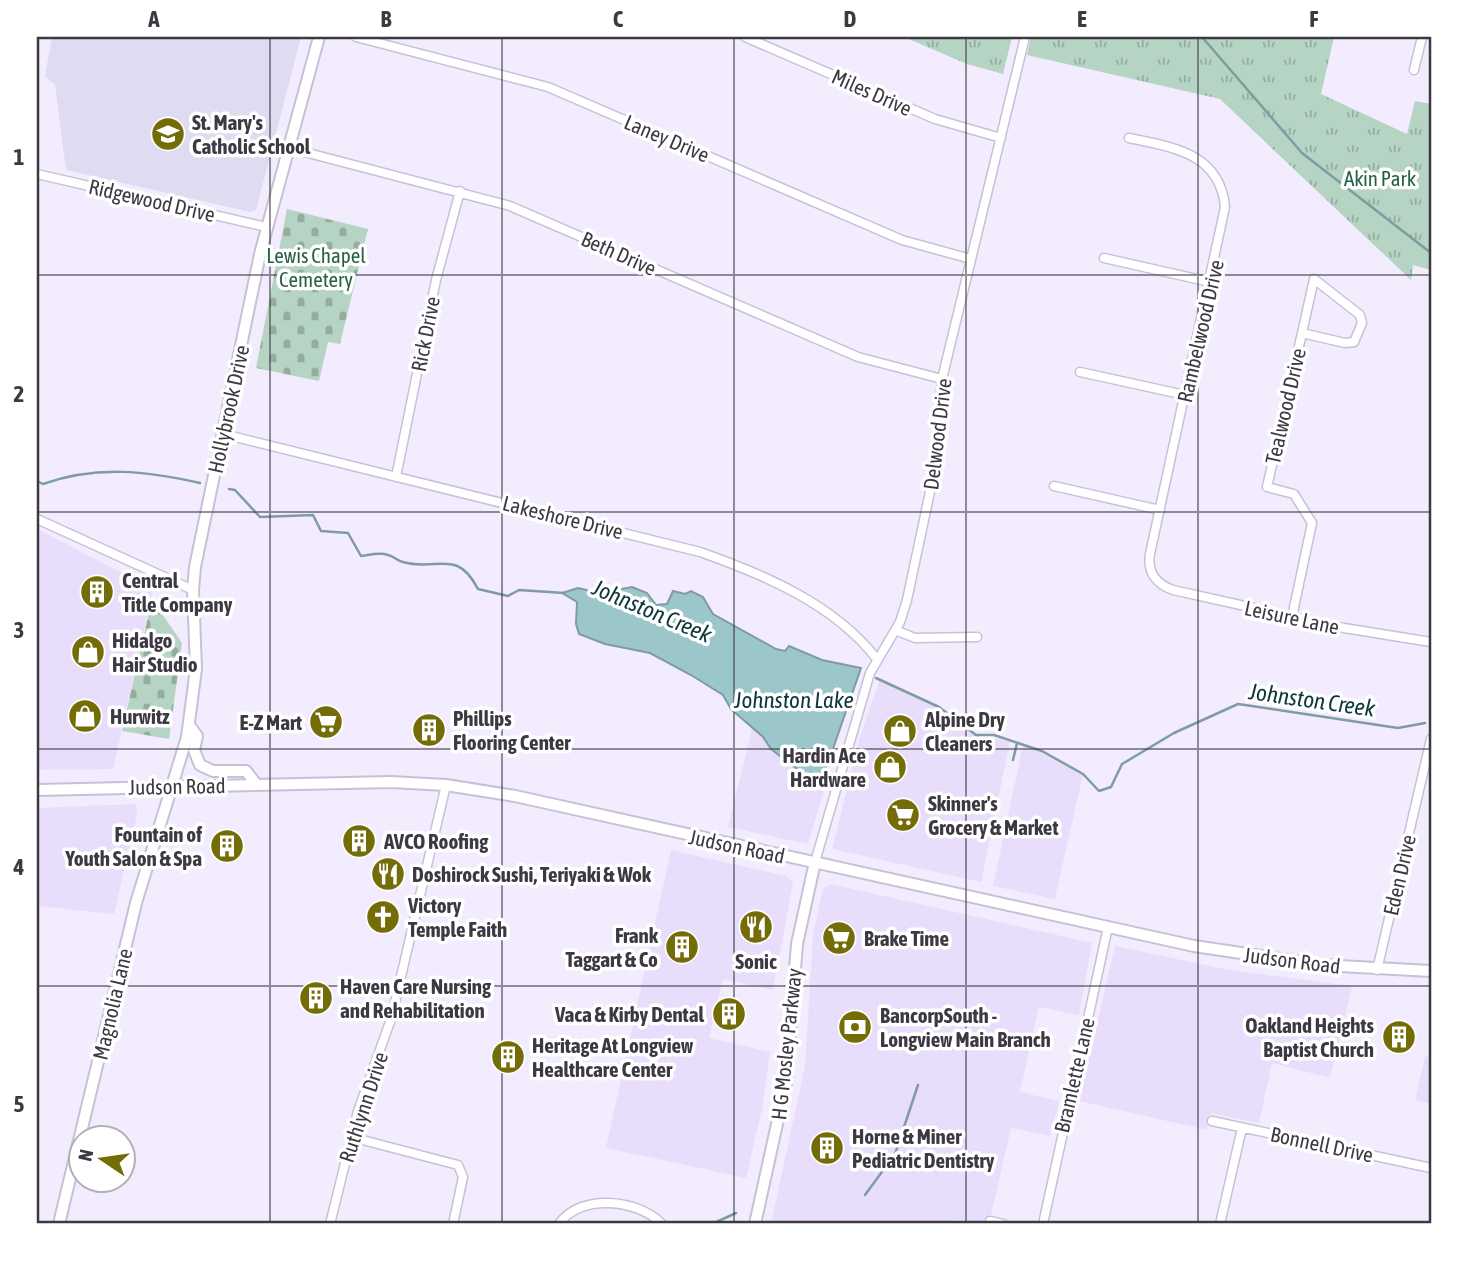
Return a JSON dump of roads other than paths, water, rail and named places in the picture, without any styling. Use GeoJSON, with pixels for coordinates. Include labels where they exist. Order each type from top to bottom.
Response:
{"type":"FeatureCollection","features":[{"type":"Feature","properties":{"kind":"main road","name":"Hollybrook Drive"},"geometry":{"type":"LineString","coordinates":[[174,786],[190,725],[197,659],[193,590],[223,434],[266,228],[319,37]]}},
{"type":"Feature","properties":{"kind":"main road"},"geometry":{"type":"LineString","coordinates":[[190,725],[197,736],[194,750],[200,765],[213,771],[246,771],[256,784]]}},
{"type":"Feature","properties":{"kind":"main road","name":"Judson Road"},"geometry":{"type":"LineString","coordinates":[[37,790],[375,781],[446,785],[515,796],[1108,927],[1267,959],[1377,970],[1431,971]]}},
{"type":"Feature","properties":{"kind":"main road","name":"Magnolia Lane"},"geometry":{"type":"LineString","coordinates":[[59,1224],[136,903],[174,786]]}},
{"type":"Feature","properties":{"kind":"main road","name":"H G Mosley Parkway"},"geometry":{"type":"LineString","coordinates":[[755,1224],[786,1083],[797,944],[815,862]]}},
{"type":"Feature","properties":{"kind":"street","name":"Laney Drive"},"geometry":{"type":"LineString","coordinates":[[356,37],[548,87],[902,240],[971,259]]}},
{"type":"Feature","properties":{"kind":"street","name":"Miles Drive"},"geometry":{"type":"LineString","coordinates":[[746,37],[935,119],[1000,138]]}},
{"type":"Feature","properties":{"kind":"street","name":"Delwood Drive"},"geometry":{"type":"LineString","coordinates":[[815,862],[876,658],[895,630],[907,600],[934,478],[942,379],[1025,37]]}},
{"type":"Feature","properties":{"kind":"street"},"geometry":{"type":"LineString","coordinates":[[1414,70],[1422,37]]}},
{"type":"Feature","properties":{"kind":"street","name":"Rambelwood Drive"},"geometry":{"type":"LineString","coordinates":[[1129,138],[1186,151],[1205,163],[1216,177],[1223,194],[1225,214],[1149,561],[1157,580]]}},
{"type":"Feature","properties":{"kind":"street","name":"Beth Drive"},"geometry":{"type":"LineString","coordinates":[[289,148],[460,191],[520,210],[858,357],[942,379]]}},
{"type":"Feature","properties":{"kind":"street","name":"Ridgewood Drive"},"geometry":{"type":"LineString","coordinates":[[37,174],[266,228]]}},
{"type":"Feature","properties":{"kind":"street","name":"Rick Drive"},"geometry":{"type":"LineString","coordinates":[[396,477],[438,269],[460,191]]}},
{"type":"Feature","properties":{"kind":"street"},"geometry":{"type":"LineString","coordinates":[[1104,258],[1210,282]]}},
{"type":"Feature","properties":{"kind":"street","name":"Tealwood Drive"},"geometry":{"type":"LineString","coordinates":[[1292,617],[1312,525],[1294,494],[1266,487],[1314,279],[1362,318],[1358,338],[1351,343],[1302,333]]}},
{"type":"Feature","properties":{"kind":"street"},"geometry":{"type":"LineString","coordinates":[[1080,372],[1185,396]]}},
{"type":"Feature","properties":{"kind":"street","name":"Lakeshore Drive"},"geometry":{"type":"LineString","coordinates":[[223,434],[647,537],[714,557],[756,575],[836,617],[861,638],[876,658]]}},
{"type":"Feature","properties":{"kind":"street"},"geometry":{"type":"LineString","coordinates":[[1054,486],[1160,510]]}},
{"type":"Feature","properties":{"kind":"street"},"geometry":{"type":"LineString","coordinates":[[37,519],[193,590]]}},
{"type":"Feature","properties":{"kind":"street","name":"Leisure Lane"},"geometry":{"type":"LineString","coordinates":[[1157,580],[1173,590],[1292,617],[1431,642]]}},
{"type":"Feature","properties":{"kind":"street"},"geometry":{"type":"LineString","coordinates":[[895,630],[915,638],[977,637]]}},
{"type":"Feature","properties":{"kind":"street","name":"Eden Drive"},"geometry":{"type":"LineString","coordinates":[[1377,970],[1431,739]]}},
{"type":"Feature","properties":{"kind":"street","name":"Ruthlynn Drive"},"geometry":{"type":"LineString","coordinates":[[330,1224],[361,1100],[391,1019],[446,785]]}},
{"type":"Feature","properties":{"kind":"street","name":"Bramlette Lane"},"geometry":{"type":"LineString","coordinates":[[1043,1224],[1108,927]]}},
{"type":"Feature","properties":{"kind":"street","name":"Bonnell Drive"},"geometry":{"type":"LineString","coordinates":[[1212,1121],[1431,1168]]}},
{"type":"Feature","properties":{"kind":"street"},"geometry":{"type":"LineString","coordinates":[[1220,1224],[1242,1128]]}},
{"type":"Feature","properties":{"kind":"street"},"geometry":{"type":"LineString","coordinates":[[351,1137],[458,1165],[463,1177],[453,1224]]}},
{"type":"Feature","properties":{"kind":"street"},"geometry":{"type":"LineString","coordinates":[[559,1224],[576,1208],[597,1203],[644,1212],[662,1224]]}},
{"type":"Feature","properties":{"kind":"street"},"geometry":{"type":"LineString","coordinates":[[990,1221],[1003,1224]]}},
{"type":"Feature","properties":{"kind":"water","name":"Johnston Lake"},"geometry":{"type":"Polygon","coordinates":[[[632,587],[647,593],[656,605],[667,604],[673,591],[685,594],[691,591],[703,597],[713,614],[776,649],[785,651],[789,646],[822,660],[861,668],[827,766],[817,777],[810,779],[771,749],[763,737],[731,709],[723,695],[691,675],[650,653],[605,644],[579,634],[576,624],[577,602],[562,593],[578,588],[599,593],[632,587]]]}},
{"type":"Feature","properties":{"kind":"waterway"},"geometry":{"type":"LineString","coordinates":[[1202,37],[1302,153],[1431,253]]}},
{"type":"Feature","properties":{"kind":"waterway","name":"Johnston Creek"},"geometry":{"type":"LineString","coordinates":[[37,481],[43,484],[83,474],[122,472],[161,475],[200,483]]}},
{"type":"Feature","properties":{"kind":"waterway","name":"Johnston Creek"},"geometry":{"type":"LineString","coordinates":[[229,489],[235,490],[260,517],[313,515],[321,531],[348,533],[361,556],[382,554],[415,564],[454,565],[462,568],[478,589],[508,596],[519,590],[564,593]]}},
{"type":"Feature","properties":{"kind":"waterway","name":"Johnston Creek"},"geometry":{"type":"LineString","coordinates":[[876,678],[939,707],[976,735],[994,735],[1042,751],[1083,774],[1099,791],[1111,787],[1122,764],[1174,733],[1238,704],[1398,728],[1425,723]]}},
{"type":"Feature","properties":{"kind":"waterway"},"geometry":{"type":"LineString","coordinates":[[1013,760],[1017,743]]}},
{"type":"Feature","properties":{"kind":"waterway"},"geometry":{"type":"LineString","coordinates":[[865,1195],[895,1154],[918,1085]]}},
{"type":"Feature","properties":{"kind":"waterway"},"geometry":{"type":"LineString","coordinates":[[712,1224],[736,1213]]}},
{"type":"Feature","properties":{"kind":"place","name":"St. Mary's Catholic School"},"geometry":{"type":"Point","coordinates":[168,134]}},
{"type":"Feature","properties":{"kind":"place","name":"Central Title Company"},"geometry":{"type":"Point","coordinates":[97,592]}},
{"type":"Feature","properties":{"kind":"place","name":"Hidalgo Hair Studio"},"geometry":{"type":"Point","coordinates":[88,652]}},
{"type":"Feature","properties":{"kind":"place","name":"Hurwitz"},"geometry":{"type":"Point","coordinates":[85,716]}},
{"type":"Feature","properties":{"kind":"place","name":"E-Z Mart"},"geometry":{"type":"Point","coordinates":[326,722]}},
{"type":"Feature","properties":{"kind":"place","name":"Phillips Flooring Center"},"geometry":{"type":"Point","coordinates":[429,730]}},
{"type":"Feature","properties":{"kind":"place","name":"Alpine Dry Cleaners"},"geometry":{"type":"Point","coordinates":[900,731]}},
{"type":"Feature","properties":{"kind":"place","name":"Hardin Ace Hardware"},"geometry":{"type":"Point","coordinates":[890,767]}},
{"type":"Feature","properties":{"kind":"place","name":"Skinner's Grocery & Market"},"geometry":{"type":"Point","coordinates":[903,815]}},
{"type":"Feature","properties":{"kind":"place","name":"AVCO Roofing"},"geometry":{"type":"Point","coordinates":[359,841]}},
{"type":"Feature","properties":{"kind":"place","name":"Fountain of Youth Salon & Spa"},"geometry":{"type":"Point","coordinates":[227,846]}},
{"type":"Feature","properties":{"kind":"place","name":"Doshirock Sushi, Teriyaki & Wok"},"geometry":{"type":"Point","coordinates":[388,874]}},
{"type":"Feature","properties":{"kind":"place","name":"Victory Temple Faith"},"geometry":{"type":"Point","coordinates":[383,917]}},
{"type":"Feature","properties":{"kind":"place","name":"Sonic"},"geometry":{"type":"Point","coordinates":[756,927]}},
{"type":"Feature","properties":{"kind":"place","name":"Brake Time"},"geometry":{"type":"Point","coordinates":[839,938]}},
{"type":"Feature","properties":{"kind":"place","name":"Frank Taggart & Co"},"geometry":{"type":"Point","coordinates":[682,947]}},
{"type":"Feature","properties":{"kind":"place","name":"Haven Care Nursing and Rehabilitation"},"geometry":{"type":"Point","coordinates":[316,998]}},
{"type":"Feature","properties":{"kind":"place","name":"Vaca & Kirby Dental"},"geometry":{"type":"Point","coordinates":[729,1014]}},
{"type":"Feature","properties":{"kind":"place","name":"BancorpSouth - Longview Main Branch"},"geometry":{"type":"Point","coordinates":[855,1027]}},
{"type":"Feature","properties":{"kind":"place","name":"Oakland Heights Baptist Church"},"geometry":{"type":"Point","coordinates":[1399,1037]}},
{"type":"Feature","properties":{"kind":"place","name":"Heritage At Longview Healthcare Center"},"geometry":{"type":"Point","coordinates":[508,1057]}},
{"type":"Feature","properties":{"kind":"place","name":"Horne & Miner Pediatric Dentistry"},"geometry":{"type":"Point","coordinates":[827,1148]}},
{"type":"Feature","properties":{"kind":"park label","name":"Akin Park"},"geometry":{"type":"Point","coordinates":[1380,178]}},
{"type":"Feature","properties":{"kind":"park label","name":"Lewis Chapel Cemetery"},"geometry":{"type":"Point","coordinates":[316,267]}}]}
